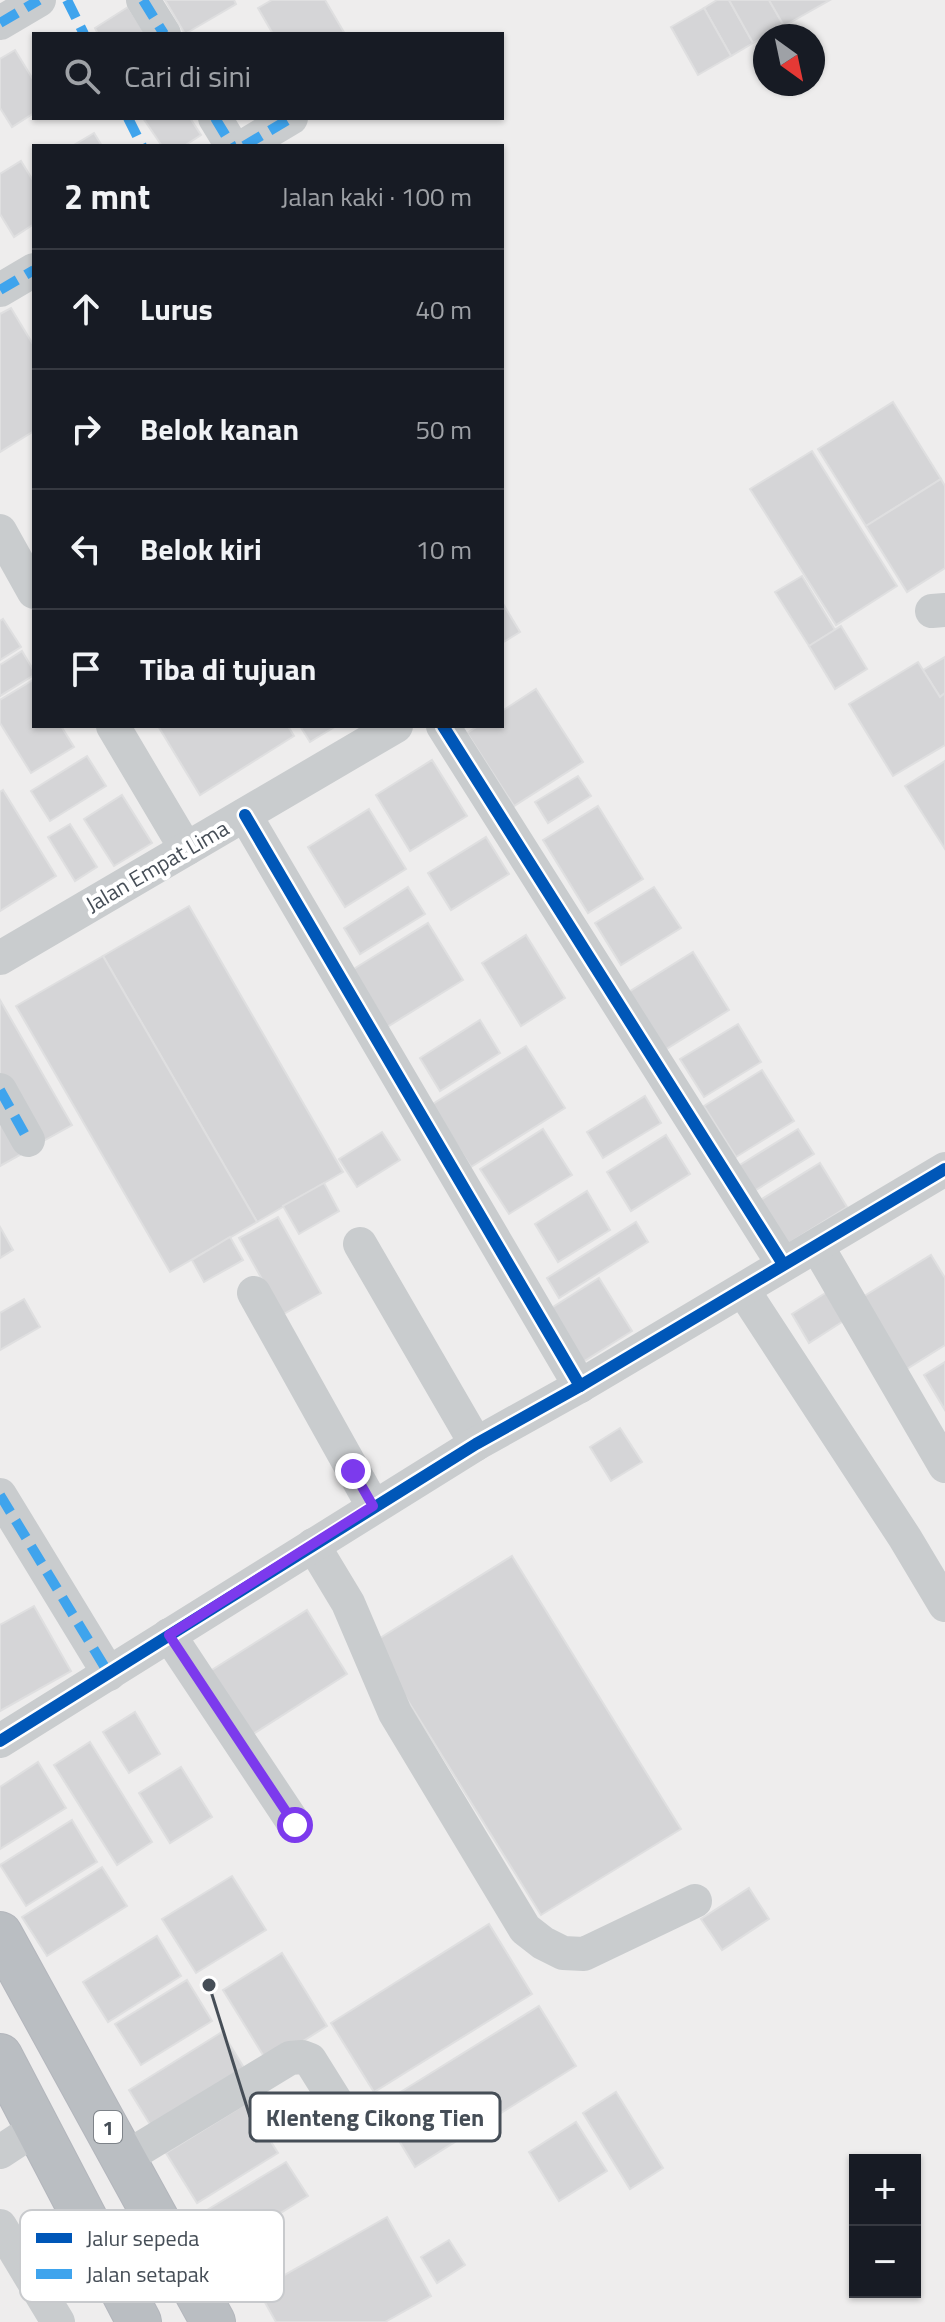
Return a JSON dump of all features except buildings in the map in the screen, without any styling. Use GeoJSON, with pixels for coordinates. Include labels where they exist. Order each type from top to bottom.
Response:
{"type":"FeatureCollection","features":[{"type":"Feature","properties":{"kind":"highway","name":"1"},"geometry":{"type":"LineString","coordinates":[[0,1934],[152,2210]]}},
{"type":"Feature","properties":{"kind":"highway"},"geometry":{"type":"LineString","coordinates":[[0,2056],[81,2210]]}},
{"type":"Feature","properties":{"kind":"highway"},"geometry":{"type":"LineString","coordinates":[[129,2302],[139,2322]]}},
{"type":"Feature","properties":{"kind":"highway","name":"1"},"geometry":{"type":"LineString","coordinates":[[199,2302],[208,2320]]}},
{"type":"Feature","properties":{"kind":"street"},"geometry":{"type":"LineString","coordinates":[[0,23],[39,0]]}},
{"type":"Feature","properties":{"kind":"street"},"geometry":{"type":"LineString","coordinates":[[143,0],[163,32]]}},
{"type":"Feature","properties":{"kind":"street"},"geometry":{"type":"LineString","coordinates":[[216,120],[231,144]]}},
{"type":"Feature","properties":{"kind":"street"},"geometry":{"type":"LineString","coordinates":[[247,144],[288,120]]}},
{"type":"Feature","properties":{"kind":"street"},"geometry":{"type":"LineString","coordinates":[[0,290],[32,271]]}},
{"type":"Feature","properties":{"kind":"street"},"geometry":{"type":"LineString","coordinates":[[0,531],[32,588]]}},
{"type":"Feature","properties":{"kind":"street"},"geometry":{"type":"LineString","coordinates":[[114,728],[186,849]]}},
{"type":"Feature","properties":{"kind":"street","name":"Jalan Empat Lima"},"geometry":{"type":"LineString","coordinates":[[0,958],[393,728]]}},
{"type":"Feature","properties":{"kind":"street"},"geometry":{"type":"LineString","coordinates":[[444,728],[783,1264]]}},
{"type":"Feature","properties":{"kind":"street"},"geometry":{"type":"LineString","coordinates":[[245,815],[580,1386]]}},
{"type":"Feature","properties":{"kind":"street"},"geometry":{"type":"LineString","coordinates":[[0,1090],[28,1140]]}},
{"type":"Feature","properties":{"kind":"street"},"geometry":{"type":"LineString","coordinates":[[0,1741],[373,1506],[945,1169]]}},
{"type":"Feature","properties":{"kind":"street"},"geometry":{"type":"LineString","coordinates":[[360,1244],[476,1444]]}},
{"type":"Feature","properties":{"kind":"street"},"geometry":{"type":"LineString","coordinates":[[817,1246],[945,1466]]}},
{"type":"Feature","properties":{"kind":"street"},"geometry":{"type":"LineString","coordinates":[[743,1290],[905,1538],[945,1605]]}},
{"type":"Feature","properties":{"kind":"street"},"geometry":{"type":"LineString","coordinates":[[254,1293],[373,1506]]}},
{"type":"Feature","properties":{"kind":"street"},"geometry":{"type":"LineString","coordinates":[[0,1495],[109,1674]]}},
{"type":"Feature","properties":{"kind":"street"},"geometry":{"type":"LineString","coordinates":[[313,1545],[348,1603],[395,1713],[525,1929],[563,1953],[584,1954],[695,1901]]}},
{"type":"Feature","properties":{"kind":"street"},"geometry":{"type":"LineString","coordinates":[[169,1635],[295,1825]]}},
{"type":"Feature","properties":{"kind":"street"},"geometry":{"type":"LineString","coordinates":[[125,2158],[290,2058],[310,2060],[345,2116]]}},
{"type":"Feature","properties":{"kind":"street"},"geometry":{"type":"LineString","coordinates":[[0,2152],[38,2127]]}},
{"type":"Feature","properties":{"kind":"street"},"geometry":{"type":"LineString","coordinates":[[0,2226],[20,2259]]}},
{"type":"Feature","properties":{"kind":"street"},"geometry":{"type":"LineString","coordinates":[[46,2302],[58,2322]]}},
{"type":"Feature","properties":{"kind":"marked path"},"geometry":{"type":"LineString","coordinates":[[0,23],[39,0]]}},
{"type":"Feature","properties":{"kind":"marked path"},"geometry":{"type":"LineString","coordinates":[[67,0],[83,32]]}},
{"type":"Feature","properties":{"kind":"marked path"},"geometry":{"type":"LineString","coordinates":[[143,0],[163,32]]}},
{"type":"Feature","properties":{"kind":"marked path"},"geometry":{"type":"LineString","coordinates":[[129,120],[141,144]]}},
{"type":"Feature","properties":{"kind":"marked path"},"geometry":{"type":"LineString","coordinates":[[216,120],[231,144]]}},
{"type":"Feature","properties":{"kind":"marked path"},"geometry":{"type":"LineString","coordinates":[[247,144],[288,120]]}},
{"type":"Feature","properties":{"kind":"marked path"},"geometry":{"type":"LineString","coordinates":[[0,290],[32,271]]}},
{"type":"Feature","properties":{"kind":"marked path"},"geometry":{"type":"LineString","coordinates":[[0,1090],[28,1140]]}},
{"type":"Feature","properties":{"kind":"marked path"},"geometry":{"type":"LineString","coordinates":[[0,1495],[109,1674]]}},
{"type":"Feature","properties":{"kind":"cycle path"},"geometry":{"type":"LineString","coordinates":[[444,728],[783,1264]]}},
{"type":"Feature","properties":{"kind":"cycle path"},"geometry":{"type":"LineString","coordinates":[[245,815],[580,1386]]}},
{"type":"Feature","properties":{"kind":"cycle path"},"geometry":{"type":"LineString","coordinates":[[0,1741],[476,1444],[580,1386],[945,1169]]}},
{"type":"Feature","properties":{"kind":"place","name":"Klenteng Cikong Tien"},"geometry":{"type":"Point","coordinates":[209,1985]}},
{"type":"Feature","properties":{"kind":"route"},"geometry":{"type":"LineString","coordinates":[[295,1825],[169,1635],[373,1506],[353,1471]]}}]}
